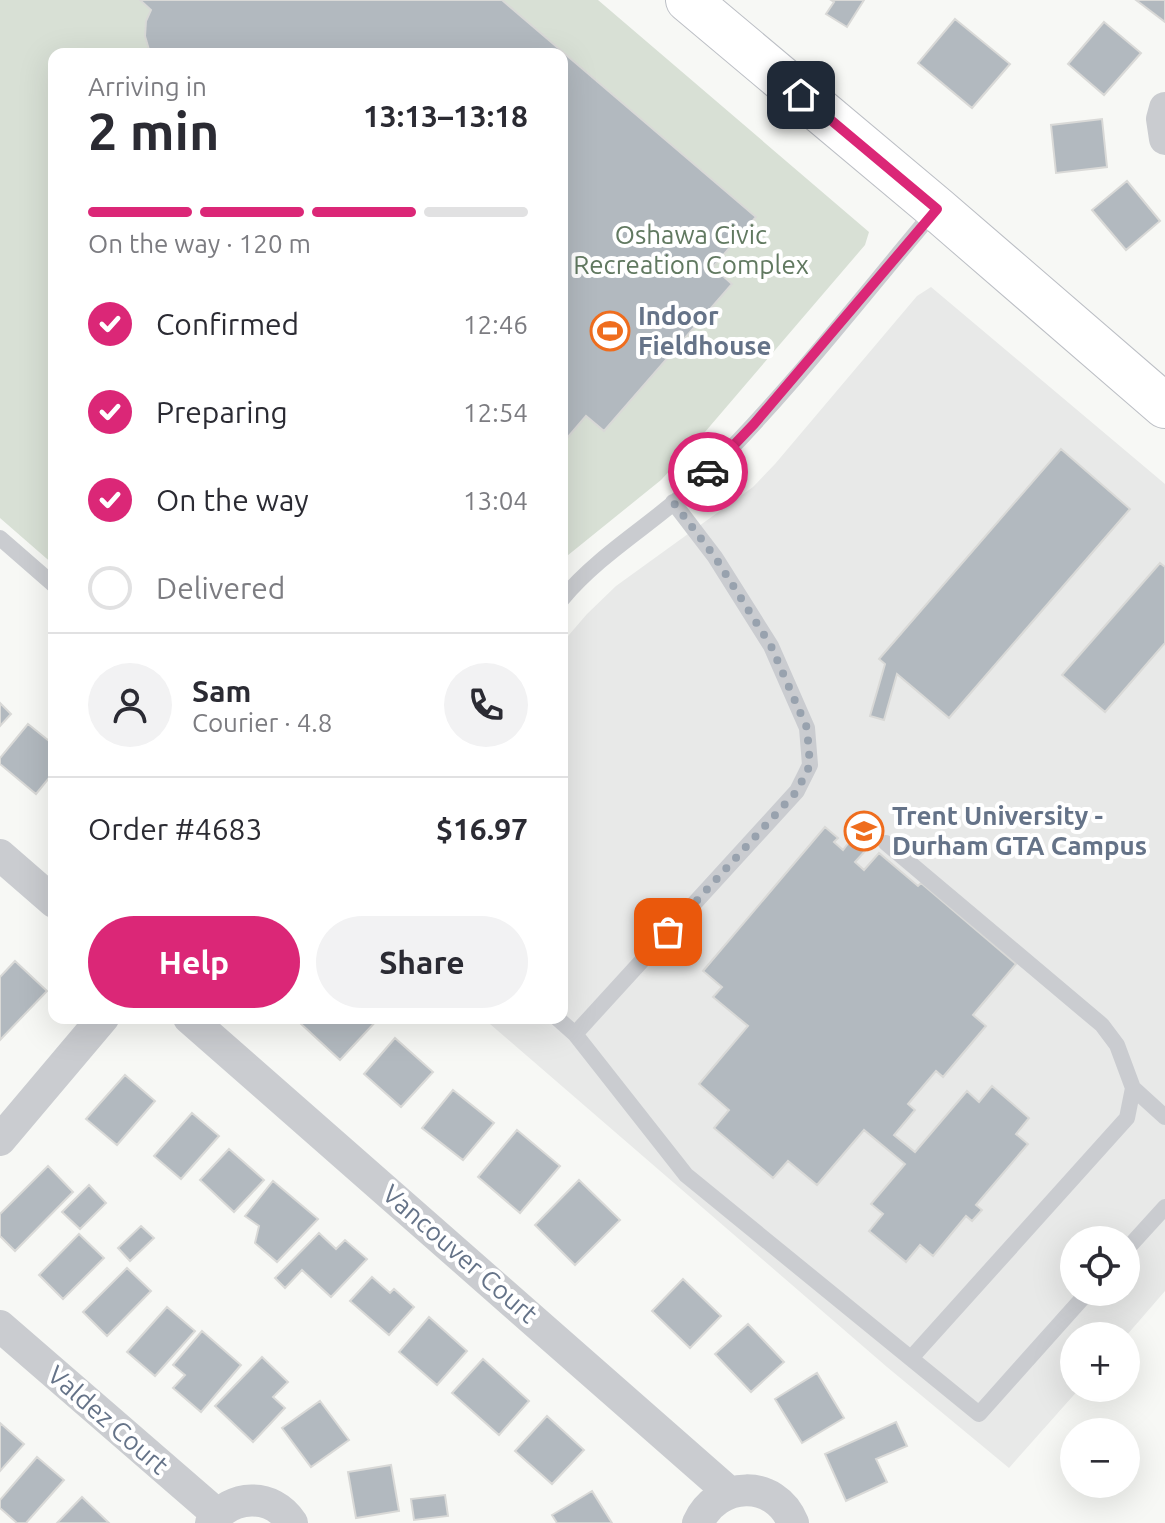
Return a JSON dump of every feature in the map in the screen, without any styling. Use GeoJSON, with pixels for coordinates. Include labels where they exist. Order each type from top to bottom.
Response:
{"type":"FeatureCollection","features":[{"type":"Feature","properties":{"kind":"main road"},"geometry":{"type":"LineString","coordinates":[[688,0],[1165,406]]}},
{"type":"Feature","properties":{"kind":"street"},"geometry":{"type":"LineString","coordinates":[[1165,108],[1162,119],[1165,139]]}},
{"type":"Feature","properties":{"kind":"street"},"geometry":{"type":"LineString","coordinates":[[0,855],[48,897]]}},
{"type":"Feature","properties":{"kind":"street"},"geometry":{"type":"LineString","coordinates":[[0,1140],[98,1024]]}},
{"type":"Feature","properties":{"kind":"street","name":"Vancouver Court"},"geometry":{"type":"LineString","coordinates":[[196,1024],[730,1493]]}},
{"type":"Feature","properties":{"kind":"street","name":"Valdez Court"},"geometry":{"type":"LineString","coordinates":[[0,1326],[214,1518],[238,1502],[263,1501],[278,1507],[292,1523]]}},
{"type":"Feature","properties":{"kind":"street"},"geometry":{"type":"LineString","coordinates":[[698,1523],[707,1507],[719,1497],[751,1490],[768,1495],[782,1504],[793,1523]]}},
{"type":"Feature","properties":{"kind":"lane"},"geometry":{"type":"LineString","coordinates":[[568,593],[610,551],[701,479],[754,424],[937,209]]}},
{"type":"Feature","properties":{"kind":"lane"},"geometry":{"type":"LineString","coordinates":[[575,1034],[797,791],[810,765],[807,728],[771,646],[715,557],[673,502]]}},
{"type":"Feature","properties":{"kind":"lane"},"geometry":{"type":"LineString","coordinates":[[0,538],[48,580]]}},
{"type":"Feature","properties":{"kind":"lane"},"geometry":{"type":"LineString","coordinates":[[886,843],[1102,1025],[1117,1045],[1133,1088],[1165,1117]]}},
{"type":"Feature","properties":{"kind":"lane"},"geometry":{"type":"LineString","coordinates":[[564,1024],[575,1034],[686,1175],[979,1414],[1075,1306]]}},
{"type":"Feature","properties":{"kind":"lane"},"geometry":{"type":"LineString","coordinates":[[912,1357],[1127,1118],[1133,1088]]}},
{"type":"Feature","properties":{"kind":"lane"},"geometry":{"type":"LineString","coordinates":[[1140,1235],[1165,1207]]}},
{"type":"Feature","properties":{"kind":"shaded area","name":"Trent University - Durham GTA Campus"},"geometry":{"type":"Polygon","coordinates":[[[931,287],[1165,484],[1165,1291],[1138,1322],[1060,1322],[1060,1402],[1068,1402],[1009,1468],[887,1367],[490,1024],[568,1024],[568,636],[616,586],[753,487],[917,296],[931,287]]]}},
{"type":"Feature","properties":{"kind":"green space","name":"Oshawa Civic Recreation Complex"},"geometry":{"type":"Polygon","coordinates":[[[0,0],[598,0],[869,232],[865,245],[693,446],[661,480],[568,555],[568,48],[48,48],[48,560],[0,518],[0,0]]]}},
{"type":"Feature","properties":{"kind":"building","name":"Indoor Fieldhouse"},"geometry":{"type":"Polygon","coordinates":[[[140,0],[502,0],[558,48],[148,48],[146,21],[151,10],[140,0]]]}},
{"type":"Feature","properties":{"kind":"building"},"geometry":{"type":"Polygon","coordinates":[[[831,0],[864,0],[847,27],[826,14],[834,2],[831,0]]]}},
{"type":"Feature","properties":{"kind":"building"},"geometry":{"type":"Polygon","coordinates":[[[1136,0],[1165,0],[1165,22],[1136,0]]]}},
{"type":"Feature","properties":{"kind":"building"},"geometry":{"type":"Polygon","coordinates":[[[955,19],[1010,64],[972,108],[918,63],[955,19]]]}},
{"type":"Feature","properties":{"kind":"building"},"geometry":{"type":"Polygon","coordinates":[[[1104,22],[1141,53],[1104,95],[1068,64],[1104,22]]]}},
{"type":"Feature","properties":{"kind":"building","name":"Indoor Fieldhouse"},"geometry":{"type":"Polygon","coordinates":[[[568,56],[756,217],[713,267],[732,284],[604,431],[586,416],[568,437],[568,56]]]}},
{"type":"Feature","properties":{"kind":"building"},"geometry":{"type":"Polygon","coordinates":[[[1102,119],[1107,167],[1056,173],[1051,125],[1102,119]]]}},
{"type":"Feature","properties":{"kind":"building"},"geometry":{"type":"Polygon","coordinates":[[[1127,181],[1160,221],[1126,250],[1092,210],[1127,181]]]}},
{"type":"Feature","properties":{"kind":"building"},"geometry":{"type":"Polygon","coordinates":[[[1061,449],[1130,509],[949,718],[897,674],[884,720],[870,716],[885,664],[879,659],[1061,449]]]}},
{"type":"Feature","properties":{"kind":"building"},"geometry":{"type":"Polygon","coordinates":[[[1160,563],[1165,567],[1165,643],[1105,712],[1062,675],[1160,563]]]}},
{"type":"Feature","properties":{"kind":"building"},"geometry":{"type":"Polygon","coordinates":[[[0,703],[11,714],[0,726],[0,703]]]}},
{"type":"Feature","properties":{"kind":"building"},"geometry":{"type":"Polygon","coordinates":[[[28,724],[48,740],[48,779],[36,794],[0,764],[0,758],[28,724]]]}},
{"type":"Feature","properties":{"kind":"building"},"geometry":{"type":"Polygon","coordinates":[[[825,827],[838,838],[834,842],[843,850],[853,837],[867,849],[855,862],[864,870],[879,853],[918,886],[921,883],[1016,964],[973,1015],[986,1026],[943,1077],[936,1071],[908,1104],[915,1110],[894,1135],[915,1152],[967,1091],[979,1102],[992,1086],[1029,1118],[1016,1134],[1028,1144],[976,1205],[982,1210],[972,1221],[966,1216],[933,1256],[920,1245],[906,1262],[869,1231],[883,1214],[871,1204],[905,1164],[864,1130],[817,1185],[788,1161],[773,1178],[714,1128],[729,1110],[699,1084],[748,1026],[713,997],[722,987],[703,971],[825,827]]]}},
{"type":"Feature","properties":{"kind":"building"},"geometry":{"type":"Polygon","coordinates":[[[15,961],[47,991],[0,1040],[0,977],[15,961]]]}},
{"type":"Feature","properties":{"kind":"building"},"geometry":{"type":"Polygon","coordinates":[[[301,1024],[373,1024],[340,1060],[301,1024]]]}},
{"type":"Feature","properties":{"kind":"building"},"geometry":{"type":"Polygon","coordinates":[[[395,1038],[433,1072],[401,1107],[364,1074],[395,1038]]]}},
{"type":"Feature","properties":{"kind":"building"},"geometry":{"type":"Polygon","coordinates":[[[125,1075],[155,1101],[117,1145],[86,1119],[125,1075]]]}},
{"type":"Feature","properties":{"kind":"building"},"geometry":{"type":"Polygon","coordinates":[[[453,1090],[494,1123],[463,1160],[422,1128],[453,1090]]]}},
{"type":"Feature","properties":{"kind":"building"},"geometry":{"type":"Polygon","coordinates":[[[192,1113],[219,1136],[181,1179],[154,1156],[192,1113]]]}},
{"type":"Feature","properties":{"kind":"building"},"geometry":{"type":"Polygon","coordinates":[[[517,1130],[560,1166],[520,1213],[478,1177],[517,1130]]]}},
{"type":"Feature","properties":{"kind":"building"},"geometry":{"type":"Polygon","coordinates":[[[229,1149],[264,1180],[234,1212],[200,1180],[229,1149]]]}},
{"type":"Feature","properties":{"kind":"building"},"geometry":{"type":"Polygon","coordinates":[[[48,1166],[73,1192],[15,1251],[0,1236],[0,1214],[48,1166]]]}},
{"type":"Feature","properties":{"kind":"building"},"geometry":{"type":"Polygon","coordinates":[[[579,1180],[620,1220],[575,1265],[535,1225],[579,1180]]]}},
{"type":"Feature","properties":{"kind":"building"},"geometry":{"type":"Polygon","coordinates":[[[273,1181],[318,1219],[277,1262],[255,1243],[259,1226],[245,1216],[273,1181]]]}},
{"type":"Feature","properties":{"kind":"building"},"geometry":{"type":"Polygon","coordinates":[[[89,1185],[106,1203],[80,1229],[62,1212],[89,1185]]]}},
{"type":"Feature","properties":{"kind":"building"},"geometry":{"type":"Polygon","coordinates":[[[141,1226],[154,1238],[130,1261],[118,1248],[141,1226]]]}},
{"type":"Feature","properties":{"kind":"building"},"geometry":{"type":"Polygon","coordinates":[[[319,1233],[336,1249],[345,1240],[367,1259],[331,1297],[302,1270],[285,1288],[275,1278],[319,1233]]]}},
{"type":"Feature","properties":{"kind":"building"},"geometry":{"type":"Polygon","coordinates":[[[79,1234],[104,1258],[63,1299],[39,1275],[79,1234]]]}},
{"type":"Feature","properties":{"kind":"building"},"geometry":{"type":"Polygon","coordinates":[[[127,1268],[151,1291],[107,1336],[83,1312],[127,1268]]]}},
{"type":"Feature","properties":{"kind":"building"},"geometry":{"type":"Polygon","coordinates":[[[372,1277],[390,1293],[394,1289],[414,1307],[389,1335],[350,1301],[372,1277]]]}},
{"type":"Feature","properties":{"kind":"building"},"geometry":{"type":"Polygon","coordinates":[[[683,1279],[721,1316],[690,1348],[652,1311],[683,1279]]]}},
{"type":"Feature","properties":{"kind":"building"},"geometry":{"type":"Polygon","coordinates":[[[167,1307],[195,1331],[155,1376],[127,1352],[167,1307]]]}},
{"type":"Feature","properties":{"kind":"building"},"geometry":{"type":"Polygon","coordinates":[[[429,1317],[467,1351],[437,1385],[399,1352],[429,1317]]]}},
{"type":"Feature","properties":{"kind":"building"},"geometry":{"type":"Polygon","coordinates":[[[748,1324],[784,1362],[751,1392],[715,1354],[748,1324]]]}},
{"type":"Feature","properties":{"kind":"building"},"geometry":{"type":"Polygon","coordinates":[[[202,1331],[241,1365],[201,1412],[173,1388],[185,1375],[173,1365],[202,1331]]]}},
{"type":"Feature","properties":{"kind":"building"},"geometry":{"type":"Polygon","coordinates":[[[262,1357],[288,1382],[273,1397],[285,1408],[253,1442],[215,1406],[262,1357]]]}},
{"type":"Feature","properties":{"kind":"building"},"geometry":{"type":"Polygon","coordinates":[[[483,1359],[529,1401],[499,1435],[452,1393],[483,1359]]]}},
{"type":"Feature","properties":{"kind":"building"},"geometry":{"type":"Polygon","coordinates":[[[817,1373],[844,1418],[802,1443],[775,1399],[817,1373]]]}},
{"type":"Feature","properties":{"kind":"building"},"geometry":{"type":"Polygon","coordinates":[[[320,1401],[349,1440],[311,1467],[282,1428],[320,1401]]]}},
{"type":"Feature","properties":{"kind":"building"},"geometry":{"type":"Polygon","coordinates":[[[547,1416],[584,1450],[552,1484],[515,1451],[547,1416]]]}},
{"type":"Feature","properties":{"kind":"building"},"geometry":{"type":"Polygon","coordinates":[[[896,1422],[907,1446],[876,1459],[887,1482],[846,1501],[825,1454],[896,1422]]]}},
{"type":"Feature","properties":{"kind":"building"},"geometry":{"type":"Polygon","coordinates":[[[0,1423],[24,1444],[0,1471],[0,1423]]]}},
{"type":"Feature","properties":{"kind":"building"},"geometry":{"type":"Polygon","coordinates":[[[37,1457],[64,1480],[26,1523],[17,1523],[0,1508],[0,1500],[37,1457]]]}},
{"type":"Feature","properties":{"kind":"building"},"geometry":{"type":"Polygon","coordinates":[[[391,1465],[399,1511],[356,1518],[348,1472],[391,1465]]]}},
{"type":"Feature","properties":{"kind":"building"},"geometry":{"type":"Polygon","coordinates":[[[592,1491],[612,1523],[557,1523],[552,1515],[592,1491]]]}},
{"type":"Feature","properties":{"kind":"building"},"geometry":{"type":"Polygon","coordinates":[[[445,1495],[448,1516],[414,1520],[411,1499],[445,1495]]]}},
{"type":"Feature","properties":{"kind":"building"},"geometry":{"type":"Polygon","coordinates":[[[82,1497],[109,1523],[57,1523],[82,1497]]]}},
{"type":"Feature","properties":{"kind":"way so far"},"geometry":{"type":"LineString","coordinates":[[668,932],[797,791],[810,765],[807,728],[771,646],[715,557],[673,502],[708,472]]}},
{"type":"Feature","properties":{"kind":"place","name":"Indoor Fieldhouse"},"geometry":{"type":"Point","coordinates":[610,331]}},
{"type":"Feature","properties":{"kind":"place","name":"Trent University - Durham GTA Campus"},"geometry":{"type":"Point","coordinates":[864,831]}},
{"type":"Feature","properties":{"kind":"route"},"geometry":{"type":"LineString","coordinates":[[708,472],[754,424],[937,209],[801,95]]}}]}
